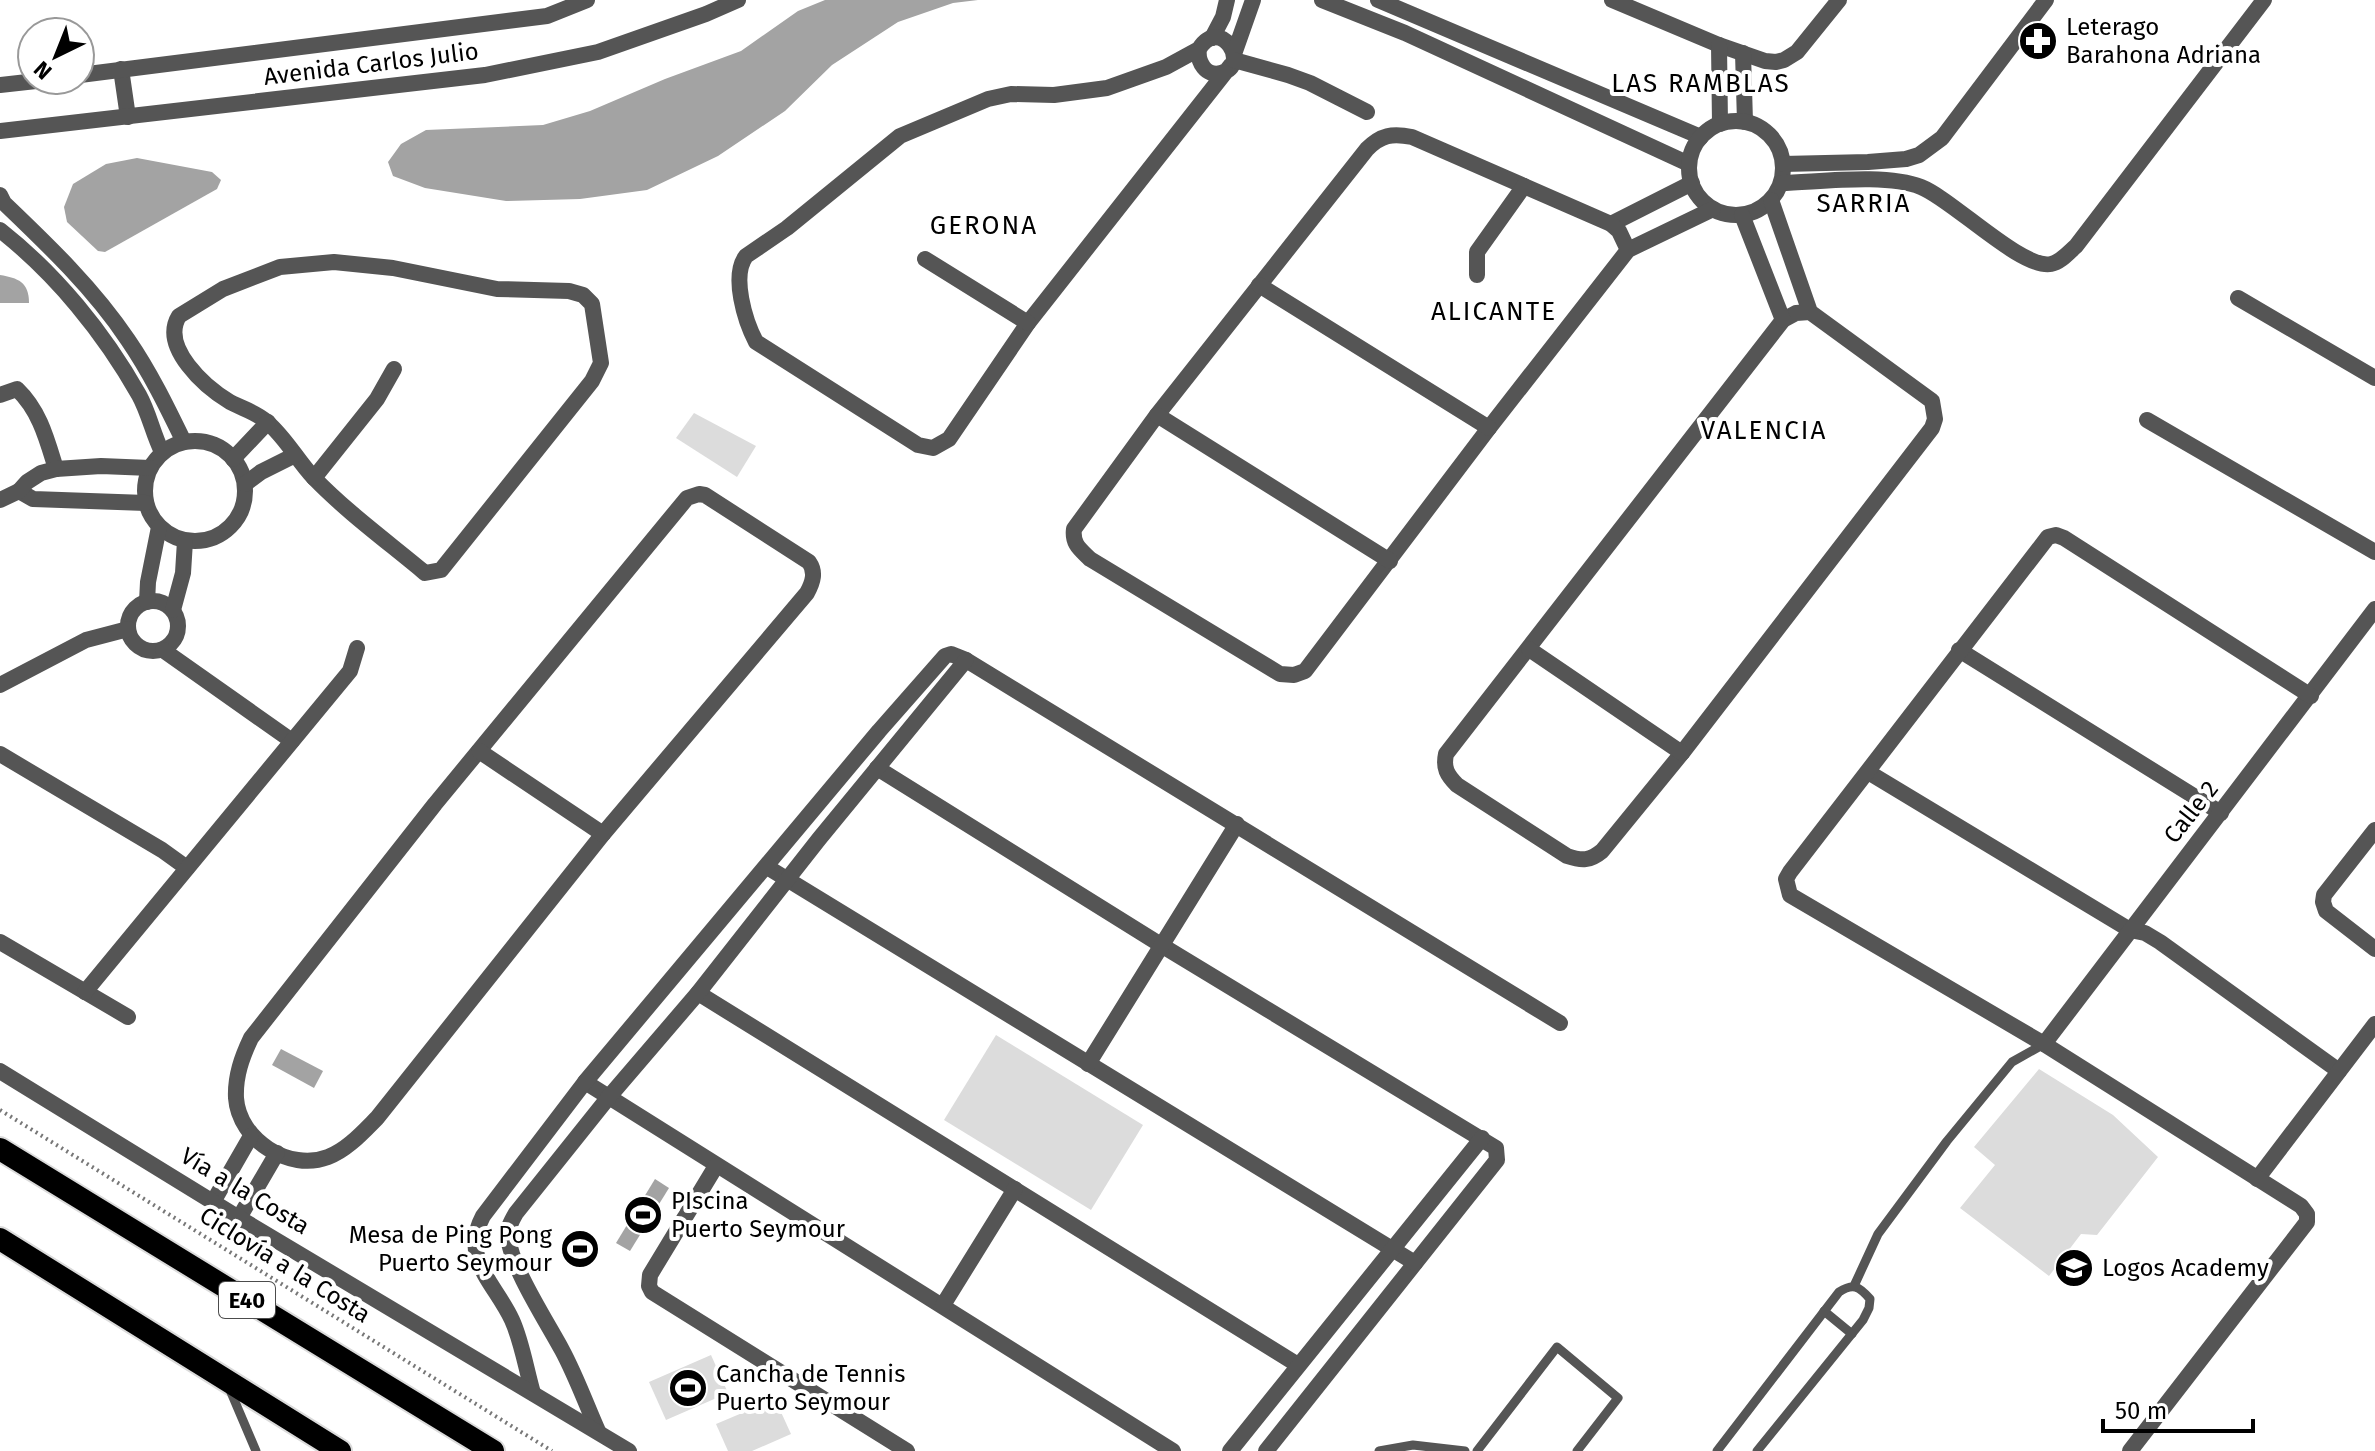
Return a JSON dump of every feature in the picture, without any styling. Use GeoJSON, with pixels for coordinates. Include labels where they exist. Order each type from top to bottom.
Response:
{"type":"FeatureCollection","features":[{"type":"Feature","properties":{"kind":"highway","name":"E40"},"geometry":{"type":"LineString","coordinates":[[0,1149],[493,1451]]}},
{"type":"Feature","properties":{"kind":"highway"},"geometry":{"type":"LineString","coordinates":[[0,1239],[340,1451]]}},
{"type":"Feature","properties":{"kind":"street","name":"Avenida Carlos Julio"},"geometry":{"type":"LineString","coordinates":[[96,73],[547,16],[587,0]]}},
{"type":"Feature","properties":{"kind":"street","name":"Avenida Carlos Julio"},"geometry":{"type":"LineString","coordinates":[[3,134],[485,75],[598,52],[738,0]]}},
{"type":"Feature","properties":{"kind":"street"},"geometry":{"type":"LineString","coordinates":[[1227,0],[1223,17],[1199,60],[1211,73],[1223,72],[1233,59],[1253,0]]}},
{"type":"Feature","properties":{"kind":"street"},"geometry":{"type":"LineString","coordinates":[[1322,0],[1405,33],[1689,164]]}},
{"type":"Feature","properties":{"kind":"street"},"geometry":{"type":"LineString","coordinates":[[1378,0],[1701,137]]}},
{"type":"Feature","properties":{"kind":"street"},"geometry":{"type":"LineString","coordinates":[[1612,0],[1765,61],[1784,60],[1797,52],[1839,0]]}},
{"type":"Feature","properties":{"kind":"street"},"geometry":{"type":"LineString","coordinates":[[1783,164],[1868,162],[1919,155],[1942,138],[2046,0]]}},
{"type":"Feature","properties":{"kind":"street"},"geometry":{"type":"LineString","coordinates":[[1781,183],[1888,179],[1921,187],[2036,263],[2052,264],[2076,246],[2264,0]]}},
{"type":"Feature","properties":{"kind":"street"},"geometry":{"type":"LineString","coordinates":[[1405,33],[1412,14]]}},
{"type":"Feature","properties":{"kind":"street"},"geometry":{"type":"LineString","coordinates":[[1224,39],[1232,48],[1233,59],[1028,323],[949,439],[933,448],[918,445],[756,342],[748,327],[740,291],[739,266],[746,256],[787,228],[900,136],[988,99],[1011,94],[1054,95],[1107,88],[1166,67],[1206,43],[1224,39]]}},
{"type":"Feature","properties":{"kind":"street"},"geometry":{"type":"LineString","coordinates":[[1719,45],[1720,124]]}},
{"type":"Feature","properties":{"kind":"street"},"geometry":{"type":"LineString","coordinates":[[1743,53],[1745,122]]}},
{"type":"Feature","properties":{"kind":"street"},"geometry":{"type":"LineString","coordinates":[[1233,59],[1288,75],[1367,112]]}},
{"type":"Feature","properties":{"kind":"street"},"geometry":{"type":"LineString","coordinates":[[121,69],[128,117]]}},
{"type":"Feature","properties":{"kind":"street"},"geometry":{"type":"LineString","coordinates":[[1732,121],[1745,122],[1763,130],[1776,144],[1783,164],[1781,183],[1771,200],[1742,215],[1713,209],[1696,193],[1689,164],[1693,149],[1701,137],[1710,129],[1732,121]]}},
{"type":"Feature","properties":{"kind":"street"},"geometry":{"type":"LineString","coordinates":[[1628,250],[1619,231],[1611,224],[1412,137],[1397,134],[1383,136],[1367,149],[1157,415],[1074,529],[1076,546],[1090,559],[1280,674],[1294,675],[1305,671],[1628,250],[1713,209]]}},
{"type":"Feature","properties":{"kind":"street"},"geometry":{"type":"LineString","coordinates":[[1611,224],[1692,183]]}},
{"type":"Feature","properties":{"kind":"street"},"geometry":{"type":"LineString","coordinates":[[1477,275],[1477,252],[1524,186]]}},
{"type":"Feature","properties":{"kind":"street"},"geometry":{"type":"LineString","coordinates":[[0,195],[4,203],[79,278],[127,338],[159,390],[184,442]]}},
{"type":"Feature","properties":{"kind":"street"},"geometry":{"type":"LineString","coordinates":[[1771,200],[1810,312],[1932,401],[1935,419],[1932,428],[1682,753],[1602,851],[1591,859],[1579,860],[1567,856],[1457,785],[1448,776],[1444,763],[1446,754],[1783,320],[1796,313],[1810,312]]}},
{"type":"Feature","properties":{"kind":"street"},"geometry":{"type":"LineString","coordinates":[[1742,215],[1783,320]]}},
{"type":"Feature","properties":{"kind":"street"},"geometry":{"type":"LineString","coordinates":[[0,230],[72,299],[116,357],[141,398],[162,452]]}},
{"type":"Feature","properties":{"kind":"street"},"geometry":{"type":"LineString","coordinates":[[925,259],[1028,323]]}},
{"type":"Feature","properties":{"kind":"street"},"geometry":{"type":"LineString","coordinates":[[334,262],[393,268],[497,289],[569,291],[583,295],[592,304],[601,363],[592,381],[441,570],[425,573],[314,478],[268,422],[229,401],[204,383],[187,364],[173,338],[179,316],[223,289],[280,267],[334,262]]}},
{"type":"Feature","properties":{"kind":"street"},"geometry":{"type":"LineString","coordinates":[[1259,285],[1489,428]]}},
{"type":"Feature","properties":{"kind":"street"},"geometry":{"type":"LineString","coordinates":[[2238,298],[2375,378]]}},
{"type":"Feature","properties":{"kind":"street"},"geometry":{"type":"LineString","coordinates":[[314,478],[377,399],[394,369]]}},
{"type":"Feature","properties":{"kind":"street"},"geometry":{"type":"LineString","coordinates":[[0,395],[17,389],[30,401],[44,429],[56,469]]}},
{"type":"Feature","properties":{"kind":"street"},"geometry":{"type":"LineString","coordinates":[[1157,415],[1390,561]]}},
{"type":"Feature","properties":{"kind":"street"},"geometry":{"type":"LineString","coordinates":[[2147,420],[2375,552]]}},
{"type":"Feature","properties":{"kind":"street"},"geometry":{"type":"LineString","coordinates":[[233,459],[268,422]]}},
{"type":"Feature","properties":{"kind":"street"},"geometry":{"type":"LineString","coordinates":[[197,441],[223,450],[241,470],[245,484],[245,500],[240,515],[230,528],[217,537],[201,542],[171,536],[159,527],[146,503],[146,480],[150,468],[162,452],[184,442],[197,441]]}},
{"type":"Feature","properties":{"kind":"street"},"geometry":{"type":"LineString","coordinates":[[245,484],[295,455]]}},
{"type":"Feature","properties":{"kind":"street"},"geometry":{"type":"LineString","coordinates":[[0,500],[19,491],[41,473],[56,469],[101,466],[150,468]]}},
{"type":"Feature","properties":{"kind":"street"},"geometry":{"type":"LineString","coordinates":[[19,491],[33,499],[146,503]]}},
{"type":"Feature","properties":{"kind":"street"},"geometry":{"type":"LineString","coordinates":[[692,495],[705,495],[809,562],[813,575],[807,593],[603,834],[357,1139],[332,1156],[307,1163],[277,1153],[251,1136],[236,1101],[236,1080],[241,1058],[251,1038],[479,751],[692,495]]}},
{"type":"Feature","properties":{"kind":"street"},"geometry":{"type":"LineString","coordinates":[[147,602],[159,527]]}},
{"type":"Feature","properties":{"kind":"street"},"geometry":{"type":"LineString","coordinates":[[2130,1451],[2307,1222],[2307,1214],[2301,1206],[2044,1044],[1790,895],[1786,879],[2048,537],[2056,535],[2064,538],[2311,696]]}},
{"type":"Feature","properties":{"kind":"street"},"geometry":{"type":"LineString","coordinates":[[173,610],[183,573],[185,541]]}},
{"type":"Feature","properties":{"kind":"street"},"geometry":{"type":"LineString","coordinates":[[147,602],[165,604],[173,610],[178,621],[178,632],[173,643],[163,650],[151,651],[140,648],[132,640],[128,629],[132,612],[147,602]]}},
{"type":"Feature","properties":{"kind":"street","name":"Calle 2"},"geometry":{"type":"LineString","coordinates":[[2044,1044],[2375,609]]}},
{"type":"Feature","properties":{"kind":"street"},"geometry":{"type":"LineString","coordinates":[[0,685],[86,640],[128,629]]}},
{"type":"Feature","properties":{"kind":"street"},"geometry":{"type":"LineString","coordinates":[[85,992],[350,671],[357,648]]}},
{"type":"Feature","properties":{"kind":"street"},"geometry":{"type":"LineString","coordinates":[[1529,649],[1682,753]]}},
{"type":"Feature","properties":{"kind":"street"},"geometry":{"type":"LineString","coordinates":[[163,650],[292,741]]}},
{"type":"Feature","properties":{"kind":"street"},"geometry":{"type":"LineString","coordinates":[[1959,650],[2221,813]]}},
{"type":"Feature","properties":{"kind":"street"},"geometry":{"type":"LineString","coordinates":[[533,1393],[512,1319],[482,1269],[474,1240],[483,1216],[585,1082],[879,731],[943,658],[951,654],[966,660],[1237,824],[1560,1023]]}},
{"type":"Feature","properties":{"kind":"street"},"geometry":{"type":"LineString","coordinates":[[598,1431],[564,1353],[512,1253],[508,1237],[516,1213],[966,660]]}},
{"type":"Feature","properties":{"kind":"street"},"geometry":{"type":"LineString","coordinates":[[479,751],[603,834]]}},
{"type":"Feature","properties":{"kind":"street"},"geometry":{"type":"LineString","coordinates":[[0,754],[187,868]]}},
{"type":"Feature","properties":{"kind":"street"},"geometry":{"type":"LineString","coordinates":[[877,768],[1496,1148],[1497,1160],[1266,1451]]}},
{"type":"Feature","properties":{"kind":"street"},"geometry":{"type":"LineString","coordinates":[[1868,772],[2130,930],[2145,933],[2160,942],[2339,1071]]}},
{"type":"Feature","properties":{"kind":"street"},"geometry":{"type":"LineString","coordinates":[[1088,1064],[1237,824]]}},
{"type":"Feature","properties":{"kind":"street"},"geometry":{"type":"LineString","coordinates":[[2375,830],[2324,895],[2323,902],[2326,911],[2375,949]]}},
{"type":"Feature","properties":{"kind":"street"},"geometry":{"type":"LineString","coordinates":[[767,867],[1415,1263]]}},
{"type":"Feature","properties":{"kind":"street"},"geometry":{"type":"LineString","coordinates":[[0,942],[128,1017]]}},
{"type":"Feature","properties":{"kind":"street"},"geometry":{"type":"LineString","coordinates":[[698,993],[1298,1365]]}},
{"type":"Feature","properties":{"kind":"street"},"geometry":{"type":"LineString","coordinates":[[2257,1179],[2375,1024]]}},
{"type":"Feature","properties":{"kind":"street","name":"Vía a la Costa"},"geometry":{"type":"LineString","coordinates":[[0,1071],[629,1451]]}},
{"type":"Feature","properties":{"kind":"street"},"geometry":{"type":"LineString","coordinates":[[585,1082],[1173,1451]]}},
{"type":"Feature","properties":{"kind":"street"},"geometry":{"type":"LineString","coordinates":[[213,1202],[251,1136]]}},
{"type":"Feature","properties":{"kind":"street"},"geometry":{"type":"LineString","coordinates":[[1230,1451],[1482,1138]]}},
{"type":"Feature","properties":{"kind":"street"},"geometry":{"type":"LineString","coordinates":[[239,1218],[277,1153]]}},
{"type":"Feature","properties":{"kind":"street"},"geometry":{"type":"LineString","coordinates":[[716,1166],[650,1275],[652,1292],[907,1451]]}},
{"type":"Feature","properties":{"kind":"street"},"geometry":{"type":"LineString","coordinates":[[943,1305],[1015,1189]]}},
{"type":"Feature","properties":{"kind":"lane"},"geometry":{"type":"LineString","coordinates":[[1854,1286],[1878,1234],[1947,1141],[2012,1062],[2044,1044]]}},
{"type":"Feature","properties":{"kind":"lane"},"geometry":{"type":"LineString","coordinates":[[1717,1451],[1839,1292],[1854,1286],[1862,1289],[1870,1299],[1863,1320],[1757,1451]]}},
{"type":"Feature","properties":{"kind":"lane"},"geometry":{"type":"LineString","coordinates":[[1824,1311],[1852,1334]]}},
{"type":"Feature","properties":{"kind":"lane"},"geometry":{"type":"LineString","coordinates":[[1477,1451],[1557,1347],[1618,1398],[1577,1451]]}},
{"type":"Feature","properties":{"kind":"lane"},"geometry":{"type":"LineString","coordinates":[[226,1379],[256,1451]]}},
{"type":"Feature","properties":{"kind":"lane"},"geometry":{"type":"LineString","coordinates":[[1379,1451],[1413,1445],[1465,1451]]}},
{"type":"Feature","properties":{"kind":"path","name":"Ciclovía a la Costa"},"geometry":{"type":"LineString","coordinates":[[0,1110],[552,1451]]}},
{"type":"Feature","properties":{"kind":"shaded area"},"geometry":{"type":"Polygon","coordinates":[[[825,0],[978,0],[953,3],[898,22],[832,65],[785,111],[718,156],[647,190],[580,199],[506,201],[425,188],[393,176],[388,162],[401,144],[426,130],[543,125],[590,111],[741,51],[798,11],[825,0]]]}},
{"type":"Feature","properties":{"kind":"shaded area"},"geometry":{"type":"Polygon","coordinates":[[[137,158],[212,172],[221,180],[217,189],[105,252],[98,251],[67,222],[64,207],[73,184],[106,164],[137,158]]]}},
{"type":"Feature","properties":{"kind":"shaded area"},"geometry":{"type":"Polygon","coordinates":[[[0,275],[21,282],[27,290],[29,303],[0,303],[0,275]]]}},
{"type":"Feature","properties":{"kind":"shaded area"},"geometry":{"type":"Polygon","coordinates":[[[694,413],[756,446],[737,477],[676,438],[694,413]]]}},
{"type":"Feature","properties":{"kind":"shaded area"},"geometry":{"type":"Polygon","coordinates":[[[996,1035],[1143,1125],[1091,1210],[944,1120],[996,1035]]]}},
{"type":"Feature","properties":{"kind":"shaded area"},"geometry":{"type":"Polygon","coordinates":[[[281,1049],[323,1071],[314,1088],[272,1065],[281,1049]]]}},
{"type":"Feature","properties":{"kind":"shaded area"},"geometry":{"type":"Polygon","coordinates":[[[2039,1069],[2113,1115],[2158,1157],[2097,1235],[2081,1234],[2049,1276],[1960,1208],[1995,1165],[1974,1147],[2039,1069]]]}},
{"type":"Feature","properties":{"kind":"shaded area","name":"PIscina Puerto Seymour"},"geometry":{"type":"Polygon","coordinates":[[[655,1179],[669,1188],[630,1251],[616,1243],[655,1179]]]}},
{"type":"Feature","properties":{"kind":"shaded area","name":"Cancha de Tennis Puerto Seymour"},"geometry":{"type":"Polygon","coordinates":[[[711,1355],[728,1393],[666,1420],[649,1382],[711,1355]]]}},
{"type":"Feature","properties":{"kind":"shaded area"},"geometry":{"type":"Polygon","coordinates":[[[775,1399],[791,1434],[752,1451],[728,1451],[716,1424],[775,1399]]]}},
{"type":"Feature","properties":{"kind":"place","name":"Leterago Barahona Adriana"},"geometry":{"type":"Point","coordinates":[2038,41]}},
{"type":"Feature","properties":{"kind":"place","name":"PIscina Puerto Seymour"},"geometry":{"type":"Point","coordinates":[643,1215]}},
{"type":"Feature","properties":{"kind":"place","name":"Mesa de Ping Pong Puerto Seymour"},"geometry":{"type":"Point","coordinates":[580,1249]}},
{"type":"Feature","properties":{"kind":"place","name":"Logos Academy"},"geometry":{"type":"Point","coordinates":[2074,1268]}},
{"type":"Feature","properties":{"kind":"place","name":"Cancha de Tennis Puerto Seymour"},"geometry":{"type":"Point","coordinates":[688,1388]}},
{"type":"Feature","properties":{"kind":"district","name":"LAS RAMBLAS"},"geometry":{"type":"Point","coordinates":[1701,83]}},
{"type":"Feature","properties":{"kind":"district","name":"SARRIA"},"geometry":{"type":"Point","coordinates":[1864,203]}},
{"type":"Feature","properties":{"kind":"district","name":"GERONA"},"geometry":{"type":"Point","coordinates":[984,225]}},
{"type":"Feature","properties":{"kind":"district","name":"ALICANTE"},"geometry":{"type":"Point","coordinates":[1494,311]}},
{"type":"Feature","properties":{"kind":"district","name":"VALENCIA"},"geometry":{"type":"Point","coordinates":[1764,430]}}]}
